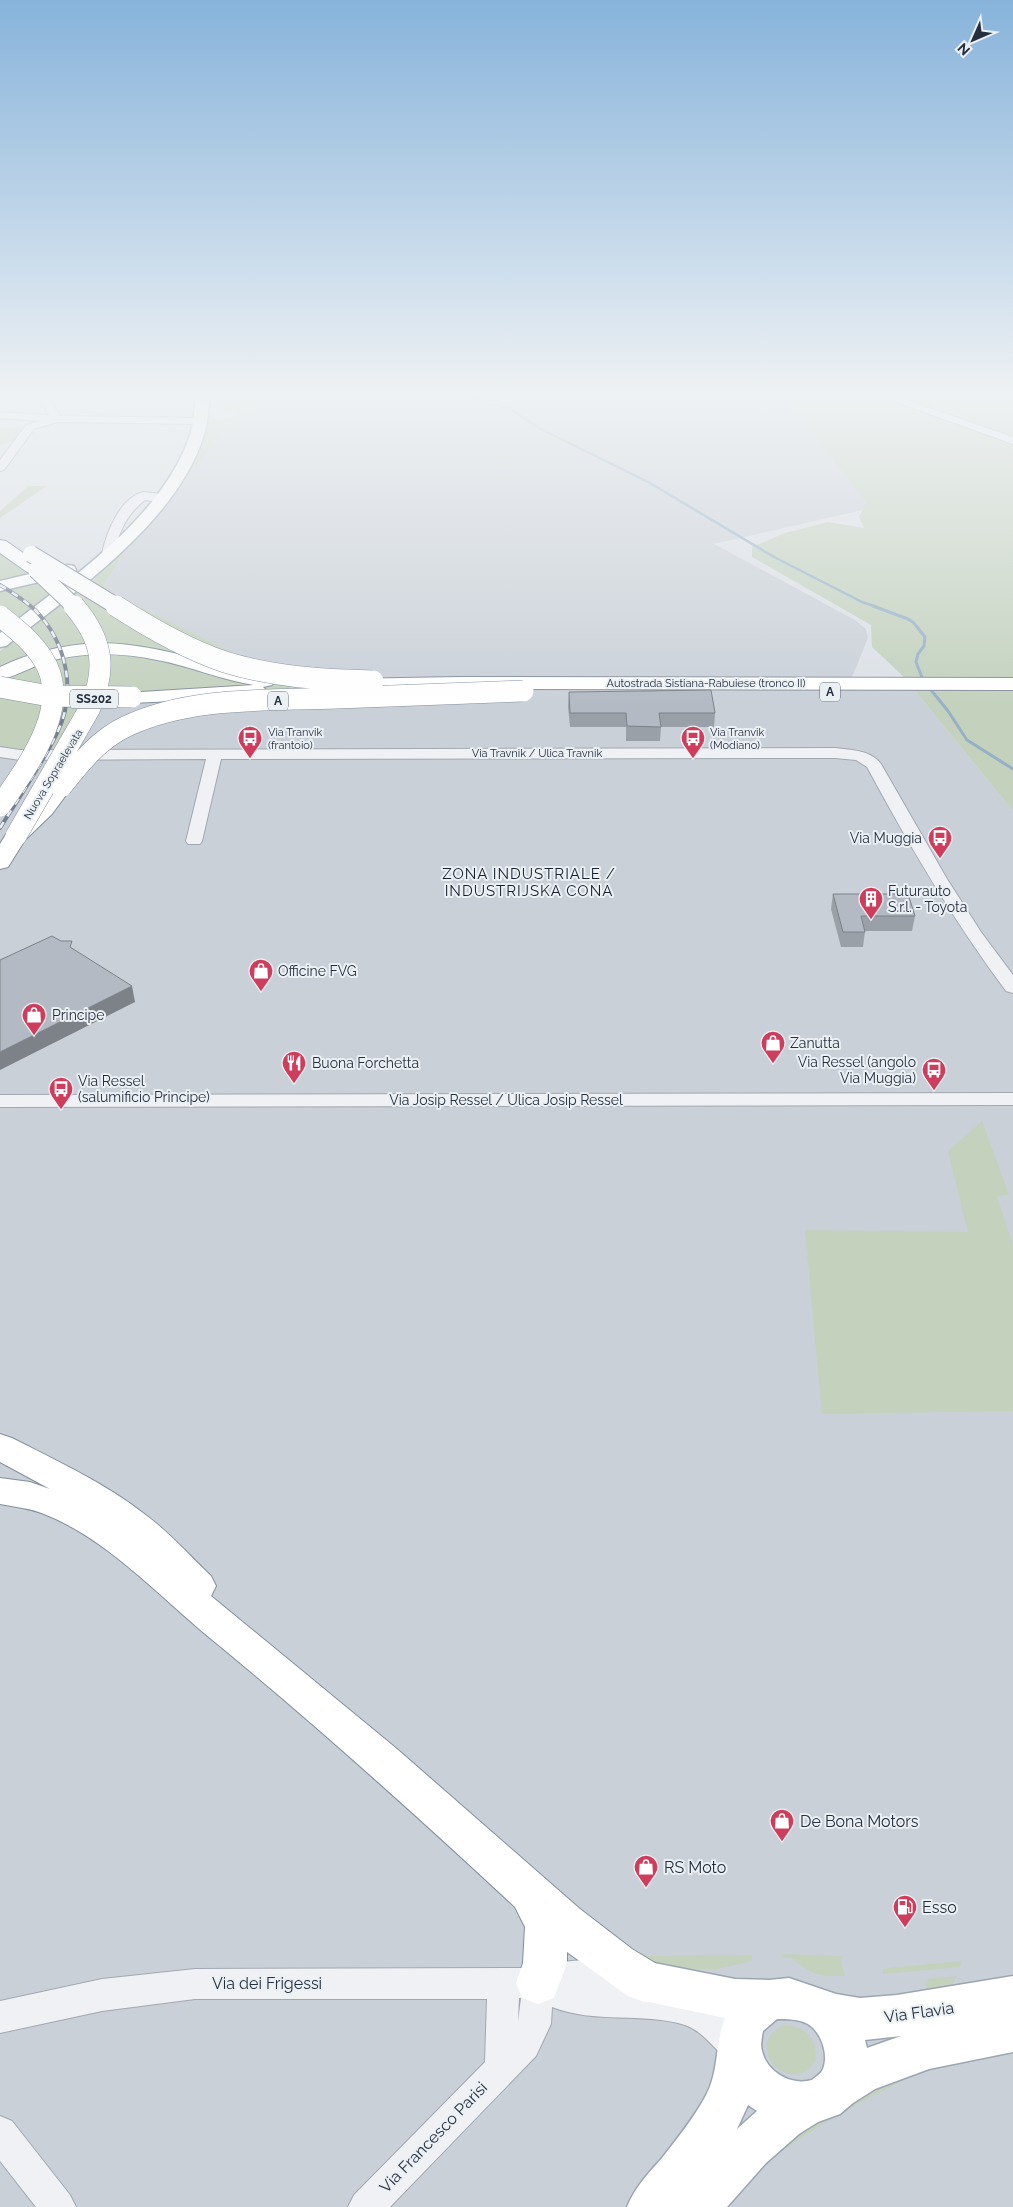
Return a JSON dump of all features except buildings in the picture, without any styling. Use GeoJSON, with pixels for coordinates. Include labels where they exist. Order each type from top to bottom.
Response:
{"type":"FeatureCollection","features":[{"type":"Feature","properties":{"kind":"highway","name":"A"},"geometry":{"type":"LineString","coordinates":[[0,537],[35,566],[183,644],[207,655],[238,665],[270,673],[314,678],[459,683]]}},
{"type":"Feature","properties":{"kind":"highway","name":"Nuova Sopraelevata"},"geometry":{"type":"LineString","coordinates":[[0,545],[35,566],[86,620],[97,646],[101,671],[90,708],[0,862]]}},
{"type":"Feature","properties":{"kind":"highway","name":"Nuova Sopraelevata"},"geometry":{"type":"LineString","coordinates":[[0,616],[24,634],[41,655],[52,682],[54,699],[43,738],[0,806]]}},
{"type":"Feature","properties":{"kind":"highway","name":"A"},"geometry":{"type":"LineString","coordinates":[[0,674],[33,658],[57,652],[82,649],[115,649],[158,654],[255,680],[296,684],[459,683]]}},
{"type":"Feature","properties":{"kind":"highway","name":"Autostrada Sistiana-Rabuiese (tronco II)"},"geometry":{"type":"LineString","coordinates":[[459,683],[1013,684]]}},
{"type":"Feature","properties":{"kind":"highway","name":"A"},"geometry":{"type":"LineString","coordinates":[[0,687],[35,695],[96,698],[239,691],[523,691]]}},
{"type":"Feature","properties":{"kind":"highway","name":"A"},"geometry":{"type":"LineString","coordinates":[[16,836],[44,809],[90,752],[101,742],[128,725],[162,713],[229,703],[523,691]]}},
{"type":"Feature","properties":{"kind":"highway","name":"Autostrada Sistiana-Rabuiese (tronco II)"},"geometry":{"type":"LineString","coordinates":[[523,691],[835,692],[1013,696]]}},
{"type":"Feature","properties":{"kind":"highway"},"geometry":{"type":"LineString","coordinates":[[0,1446],[116,1512],[146,1535],[162,1564]]}},
{"type":"Feature","properties":{"kind":"highway"},"geometry":{"type":"LineString","coordinates":[[0,1491],[29,1494],[68,1508],[89,1519],[124,1544],[162,1564],[589,1944],[644,1981]]}},
{"type":"Feature","properties":{"kind":"highway"},"geometry":{"type":"LineString","coordinates":[[520,1982],[545,1963],[546,1926],[528,1890]]}},
{"type":"Feature","properties":{"kind":"main road"},"geometry":{"type":"LineString","coordinates":[[4,637],[108,554],[136,528],[159,500]]}},
{"type":"Feature","properties":{"kind":"main road"},"geometry":{"type":"LineString","coordinates":[[0,586],[35,566],[80,566],[108,554]]}},
{"type":"Feature","properties":{"kind":"main road"},"geometry":{"type":"LineString","coordinates":[[35,566],[68,587]]}},
{"type":"Feature","properties":{"kind":"main road"},"geometry":{"type":"LineString","coordinates":[[644,1981],[735,2000],[770,2001]]}},
{"type":"Feature","properties":{"kind":"main road","name":"Via Flavia"},"geometry":{"type":"LineString","coordinates":[[826,2013],[850,2019],[882,2018],[930,2012],[1013,1996]]}},
{"type":"Feature","properties":{"kind":"main road","name":"Via Flavia"},"geometry":{"type":"LineString","coordinates":[[650,2207],[686,2163],[732,2092],[739,2071],[740,2035],[752,2011],[770,2001],[784,1998],[799,1999],[813,2004],[826,2013],[842,2034],[846,2046],[847,2060],[844,2074],[822,2095],[790,2103],[773,2097],[758,2086],[747,2072],[740,2051]]}},
{"type":"Feature","properties":{"kind":"main road"},"geometry":{"type":"LineString","coordinates":[[698,2207],[750,2147],[783,2118],[863,2071],[929,2048],[1013,2031]]}},
{"type":"Feature","properties":{"kind":"street","name":"Via Travnik / Ulica Travnik"},"geometry":{"type":"LineString","coordinates":[[0,752],[20,755]]}},
{"type":"Feature","properties":{"kind":"street","name":"Via Travnik / Ulica Travnik"},"geometry":{"type":"LineString","coordinates":[[0,758],[20,755],[215,754],[835,753],[860,756],[873,764],[937,879],[987,954],[1013,987]]}},
{"type":"Feature","properties":{"kind":"street"},"geometry":{"type":"LineString","coordinates":[[194,841],[215,754]]}},
{"type":"Feature","properties":{"kind":"street","name":"Via Josip Ressel / Ulica Josip Ressel"},"geometry":{"type":"LineString","coordinates":[[0,1101],[1013,1099]]}},
{"type":"Feature","properties":{"kind":"street","name":"Via dei Frigessi"},"geometry":{"type":"LineString","coordinates":[[0,2017],[102,1995],[194,1984],[520,1982],[575,1974],[644,1981]]}},
{"type":"Feature","properties":{"kind":"street","name":"Via dei Frigessi"},"geometry":{"type":"LineString","coordinates":[[520,1982],[566,1996],[665,2005],[683,2009],[701,2015],[714,2023],[740,2051]]}},
{"type":"Feature","properties":{"kind":"street","name":"Via Francesco Parisi"},"geometry":{"type":"LineString","coordinates":[[366,2207],[501,2066],[524,2045],[536,2024],[520,1982]]}},
{"type":"Feature","properties":{"kind":"street"},"geometry":{"type":"LineString","coordinates":[[0,2133],[58,2207]]}},
{"type":"Feature","properties":{"kind":"shaded area"},"geometry":{"type":"Polygon","coordinates":[[[168,500],[864,500],[866,503],[863,510],[714,544],[855,620],[866,629],[868,638],[852,677],[904,677],[1013,811],[1013,2207],[0,2207],[0,749],[61,738],[78,705],[264,663],[234,653],[110,592],[104,585],[128,546],[168,500]]]}},
{"type":"Feature","properties":{"kind":"green space"},"geometry":{"type":"Polygon","coordinates":[[[12,500],[26,500],[0,518],[0,511],[12,500]]]}},
{"type":"Feature","properties":{"kind":"green space"},"geometry":{"type":"Polygon","coordinates":[[[155,500],[168,500],[128,546],[104,585],[110,592],[234,653],[264,663],[301,670],[287,692],[78,705],[54,751],[0,749],[0,651],[62,600],[93,581],[133,536],[155,500]]]}},
{"type":"Feature","properties":{"kind":"green space"},"geometry":{"type":"Polygon","coordinates":[[[864,500],[1013,500],[1013,811],[904,677],[872,647],[871,625],[752,557],[752,547],[785,533],[828,522],[864,528],[859,517],[866,503],[864,500]]]}},
{"type":"Feature","properties":{"kind":"green space"},"geometry":{"type":"Polygon","coordinates":[[[0,552],[63,566],[0,582],[0,552]]]}},
{"type":"Feature","properties":{"kind":"green space"},"geometry":{"type":"Polygon","coordinates":[[[41,581],[57,590],[0,634],[0,591],[41,581]]]}},
{"type":"Feature","properties":{"kind":"green space"},"geometry":{"type":"Polygon","coordinates":[[[982,1121],[1009,1195],[997,1196],[1013,1245],[1013,1411],[822,1414],[805,1230],[968,1232],[948,1151],[982,1121]]]}},
{"type":"Feature","properties":{"kind":"green space"},"geometry":{"type":"Polygon","coordinates":[[[780,1954],[843,1956],[840,1959],[845,1976],[816,1974],[791,1958],[782,1958],[780,1954]]]}},
{"type":"Feature","properties":{"kind":"green space"},"geometry":{"type":"Polygon","coordinates":[[[752,1955],[752,1961],[717,1969],[694,1969],[663,1965],[663,1976],[643,1956],[752,1955]]]}},
{"type":"Feature","properties":{"kind":"green space"},"geometry":{"type":"Polygon","coordinates":[[[962,1961],[960,1967],[883,1974],[883,1970],[887,1968],[962,1961]]]}},
{"type":"Feature","properties":{"kind":"green space"},"geometry":{"type":"Polygon","coordinates":[[[957,1976],[950,1987],[930,1997],[925,1984],[928,1979],[957,1976]]]}},
{"type":"Feature","properties":{"kind":"green space"},"geometry":{"type":"Polygon","coordinates":[[[782,2026],[803,2030],[812,2040],[816,2053],[815,2061],[806,2071],[795,2075],[784,2072],[775,2066],[769,2056],[767,2046],[771,2035],[782,2026]]]}},
{"type":"Feature","properties":{"kind":"green space"},"geometry":{"type":"Polygon","coordinates":[[[930,2068],[844,2112],[804,2136],[764,2164],[752,2164],[864,2087],[930,2068]]]}},
{"type":"Feature","properties":{"kind":"waterway"},"geometry":{"type":"LineString","coordinates":[[678,500],[774,557],[862,602],[877,607]]}},
{"type":"Feature","properties":{"kind":"waterway"},"geometry":{"type":"LineString","coordinates":[[873,606],[913,622],[925,637],[924,646],[918,654],[916,662],[923,680],[948,711],[967,740],[1013,769]]}},
{"type":"Feature","properties":{"kind":"railway"},"geometry":{"type":"LineString","coordinates":[[0,585],[28,604],[47,625],[56,639],[62,654],[67,686],[67,702],[57,733],[0,828]]}},
{"type":"Feature","properties":{"kind":"place","name":"Via Tranvik (frantoio)"},"geometry":{"type":"Point","coordinates":[250,759]}},
{"type":"Feature","properties":{"kind":"place","name":"Via Tranvik (Modiano)"},"geometry":{"type":"Point","coordinates":[693,759]}},
{"type":"Feature","properties":{"kind":"place","name":"Via Muggia"},"geometry":{"type":"Point","coordinates":[940,859]}},
{"type":"Feature","properties":{"kind":"place","name":"Futurauto S.r.l. - Toyota"},"geometry":{"type":"Point","coordinates":[871,920]}},
{"type":"Feature","properties":{"kind":"place","name":"Officine FVG"},"geometry":{"type":"Point","coordinates":[261,992]}},
{"type":"Feature","properties":{"kind":"place","name":"Principe"},"geometry":{"type":"Point","coordinates":[34,1036]}},
{"type":"Feature","properties":{"kind":"place","name":"Zanutta"},"geometry":{"type":"Point","coordinates":[773,1064]}},
{"type":"Feature","properties":{"kind":"place","name":"Buona Forchetta"},"geometry":{"type":"Point","coordinates":[294,1084]}},
{"type":"Feature","properties":{"kind":"place","name":"Via Ressel (angolo Via Muggia)"},"geometry":{"type":"Point","coordinates":[934,1091]}},
{"type":"Feature","properties":{"kind":"place","name":"Via Ressel (salumificio Principe)"},"geometry":{"type":"Point","coordinates":[61,1110]}},
{"type":"Feature","properties":{"kind":"place","name":"De Bona Motors"},"geometry":{"type":"Point","coordinates":[782,1842]}},
{"type":"Feature","properties":{"kind":"place","name":"RS Moto"},"geometry":{"type":"Point","coordinates":[646,1888]}},
{"type":"Feature","properties":{"kind":"place","name":"Esso"},"geometry":{"type":"Point","coordinates":[905,1928]}},
{"type":"Feature","properties":{"kind":"district","name":"ZONA INDUSTRIALE / INDUSTRIJSKA CONA"},"geometry":{"type":"Point","coordinates":[529,882]}}]}
